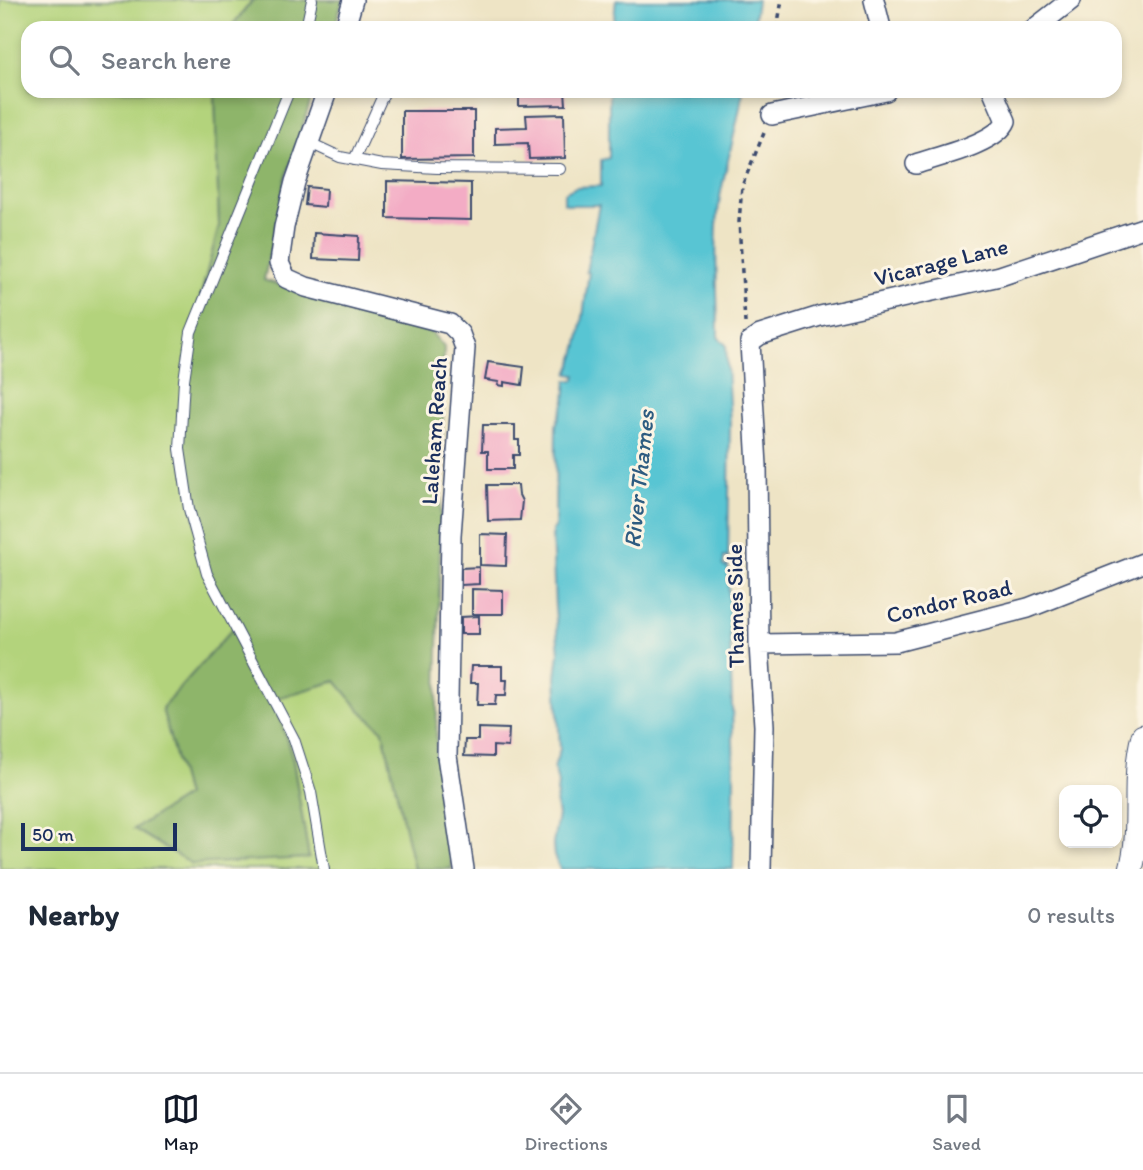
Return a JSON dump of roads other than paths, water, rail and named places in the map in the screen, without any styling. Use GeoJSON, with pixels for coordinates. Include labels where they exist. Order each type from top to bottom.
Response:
{"type":"FeatureCollection","features":[{"type":"Feature","properties":{"kind":"street"},"geometry":{"type":"LineString","coordinates":[[347,21],[353,0]]}},
{"type":"Feature","properties":{"kind":"street"},"geometry":{"type":"LineString","coordinates":[[874,0],[879,21]]}},
{"type":"Feature","properties":{"kind":"street"},"geometry":{"type":"LineString","coordinates":[[1044,21],[1071,0]]}},
{"type":"Feature","properties":{"kind":"street","name":"Laleham Reach"},"geometry":{"type":"LineString","coordinates":[[325,98],[295,182],[284,228],[279,263],[286,278],[306,287],[450,324],[460,334],[465,348],[451,535],[447,743],[464,869]]}},
{"type":"Feature","properties":{"kind":"street"},"geometry":{"type":"LineString","coordinates":[[772,114],[852,98]]}},
{"type":"Feature","properties":{"kind":"street"},"geometry":{"type":"LineString","coordinates":[[916,164],[973,144],[1003,129],[1006,121],[996,98]]}},
{"type":"Feature","properties":{"kind":"street","name":"Vicarage Lane"},"geometry":{"type":"LineString","coordinates":[[750,342],[760,335],[820,316],[1000,276],[1143,228]]}},
{"type":"Feature","properties":{"kind":"street","name":"Thames Side"},"geometry":{"type":"LineString","coordinates":[[750,342],[757,466],[759,644],[764,726],[761,869]]}},
{"type":"Feature","properties":{"kind":"street","name":"Condor Road"},"geometry":{"type":"LineString","coordinates":[[759,644],[896,642],[1028,608],[1143,563]]}},
{"type":"Feature","properties":{"kind":"street"},"geometry":{"type":"LineString","coordinates":[[1130,869],[1138,831],[1137,770],[1143,736]]}},
{"type":"Feature","properties":{"kind":"lane"},"geometry":{"type":"LineString","coordinates":[[308,21],[312,0]]}},
{"type":"Feature","properties":{"kind":"lane"},"geometry":{"type":"LineString","coordinates":[[286,98],[191,332],[184,380],[180,449],[189,509],[207,574],[294,739],[311,792],[324,869]]}},
{"type":"Feature","properties":{"kind":"lane"},"geometry":{"type":"LineString","coordinates":[[354,160],[382,98]]}},
{"type":"Feature","properties":{"kind":"lane"},"geometry":{"type":"LineString","coordinates":[[310,143],[340,157],[382,165],[560,169]]}},
{"type":"Feature","properties":{"kind":"water"},"geometry":{"type":"Polygon","coordinates":[[[616,0],[757,0],[754,21],[614,21],[616,0]]]}},
{"type":"Feature","properties":{"kind":"water","name":"River Thames"},"geometry":{"type":"Polygon","coordinates":[[[609,98],[742,98],[720,197],[716,248],[718,337],[726,345],[730,424],[728,560],[728,557],[724,557],[723,566],[727,567],[728,564],[734,777],[733,869],[560,869],[554,856],[558,783],[554,767],[560,749],[556,677],[559,653],[552,530],[555,528],[556,425],[565,401],[567,380],[575,380],[576,375],[568,374],[579,337],[589,272],[586,272],[599,205],[564,203],[564,193],[576,187],[601,186],[601,160],[609,158],[609,98]]]}}]}
